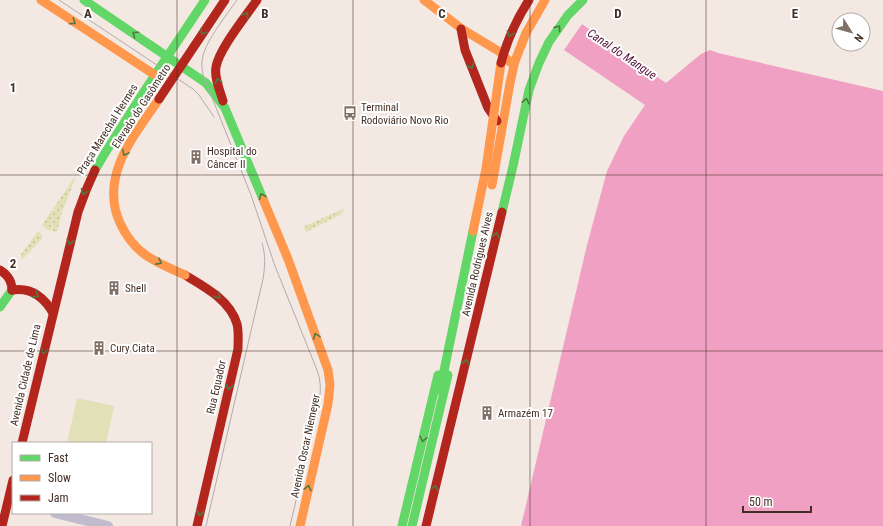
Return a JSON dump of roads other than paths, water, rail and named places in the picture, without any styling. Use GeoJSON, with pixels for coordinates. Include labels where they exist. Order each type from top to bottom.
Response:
{"type":"FeatureCollection","features":[{"type":"Feature","properties":{"kind":"main road"},"geometry":{"type":"LineString","coordinates":[[41,0],[155,75]]}},
{"type":"Feature","properties":{"kind":"main road"},"geometry":{"type":"LineString","coordinates":[[84,0],[195,74],[206,84],[226,108]]}},
{"type":"Feature","properties":{"kind":"main road","name":"Praça Marechal Hermes"},"geometry":{"type":"LineString","coordinates":[[52,313],[80,201],[85,188],[98,164],[205,0]]}},
{"type":"Feature","properties":{"kind":"main road","name":"Elevado do Gasômetro"},"geometry":{"type":"LineString","coordinates":[[185,275],[164,265],[137,248],[126,235],[118,220],[115,209],[113,195],[114,181],[120,161],[133,138],[225,0]]}},
{"type":"Feature","properties":{"kind":"main road"},"geometry":{"type":"LineString","coordinates":[[226,108],[216,74],[217,63],[256,0]]}},
{"type":"Feature","properties":{"kind":"main road"},"geometry":{"type":"LineString","coordinates":[[424,0],[461,28],[496,48],[506,56],[513,66]]}},
{"type":"Feature","properties":{"kind":"main road"},"geometry":{"type":"LineString","coordinates":[[428,460],[440,390],[486,169],[504,50],[514,25],[529,0]]}},
{"type":"Feature","properties":{"kind":"main road","name":"Avenida Rodrigues Alves"},"geometry":{"type":"LineString","coordinates":[[412,526],[488,204],[513,66],[527,29],[545,0]]}},
{"type":"Feature","properties":{"kind":"main road","name":"Avenida Rodrigues Alves"},"geometry":{"type":"LineString","coordinates":[[426,526],[513,166],[529,90],[549,42],[568,15],[583,0]]}},
{"type":"Feature","properties":{"kind":"main road"},"geometry":{"type":"LineString","coordinates":[[461,28],[465,50],[488,108],[500,126]]}},
{"type":"Feature","properties":{"kind":"main road","name":"Avenida Rodrigues Alves"},"geometry":{"type":"LineString","coordinates":[[402,526],[486,176],[494,136],[500,126],[508,94]]}},
{"type":"Feature","properties":{"kind":"main road","name":"Avenida Oscar Niemeyer"},"geometry":{"type":"LineString","coordinates":[[226,108],[288,259],[328,370],[330,385],[328,404],[300,526]]}},
{"type":"Feature","properties":{"kind":"main road"},"geometry":{"type":"LineString","coordinates":[[0,270],[10,279],[12,290]]}},
{"type":"Feature","properties":{"kind":"main road","name":"Rua Equador"},"geometry":{"type":"LineString","coordinates":[[185,275],[205,286],[220,298],[234,319],[238,337],[238,349],[197,526]]}},
{"type":"Feature","properties":{"kind":"main road"},"geometry":{"type":"LineString","coordinates":[[0,307],[12,290],[18,288],[44,299],[52,313]]}},
{"type":"Feature","properties":{"kind":"main road","name":"Avenida Cidade de Lima"},"geometry":{"type":"LineString","coordinates":[[22,442],[52,313]]}},
{"type":"Feature","properties":{"kind":"main road"},"geometry":{"type":"LineString","coordinates":[[2,526],[12,484]]}},
{"type":"Feature","properties":{"kind":"street"},"geometry":{"type":"LineString","coordinates":[[59,514],[108,526]]}},
{"type":"Feature","properties":{"kind":"water","name":"Canal do Mangue"},"geometry":{"type":"Polygon","coordinates":[[[582,24],[666,83],[701,54],[710,50],[883,91],[883,526],[521,526],[587,245],[607,171],[624,136],[645,105],[564,50],[582,24]]]}},
{"type":"Feature","properties":{"kind":"tram line"},"geometry":{"type":"LineString","coordinates":[[59,0],[193,89],[214,117]]}},
{"type":"Feature","properties":{"kind":"tram line"},"geometry":{"type":"LineString","coordinates":[[237,0],[208,43],[202,61],[203,75],[251,195],[275,266],[317,370],[320,382],[319,403],[290,526]]}},
{"type":"Feature","properties":{"kind":"tram line"},"geometry":{"type":"LineString","coordinates":[[206,526],[263,279],[265,261],[262,243]]}},
{"type":"Feature","properties":{"kind":"place","name":"Terminal Rodoviário Novo Rio"},"geometry":{"type":"Point","coordinates":[350,113]}},
{"type":"Feature","properties":{"kind":"place","name":"Hospital do Câncer II"},"geometry":{"type":"Point","coordinates":[196,157]}},
{"type":"Feature","properties":{"kind":"place","name":"Shell"},"geometry":{"type":"Point","coordinates":[114,288]}},
{"type":"Feature","properties":{"kind":"place","name":"Cury Ciata"},"geometry":{"type":"Point","coordinates":[99,348]}},
{"type":"Feature","properties":{"kind":"place","name":"Armazém 17"},"geometry":{"type":"Point","coordinates":[487,413]}}]}
